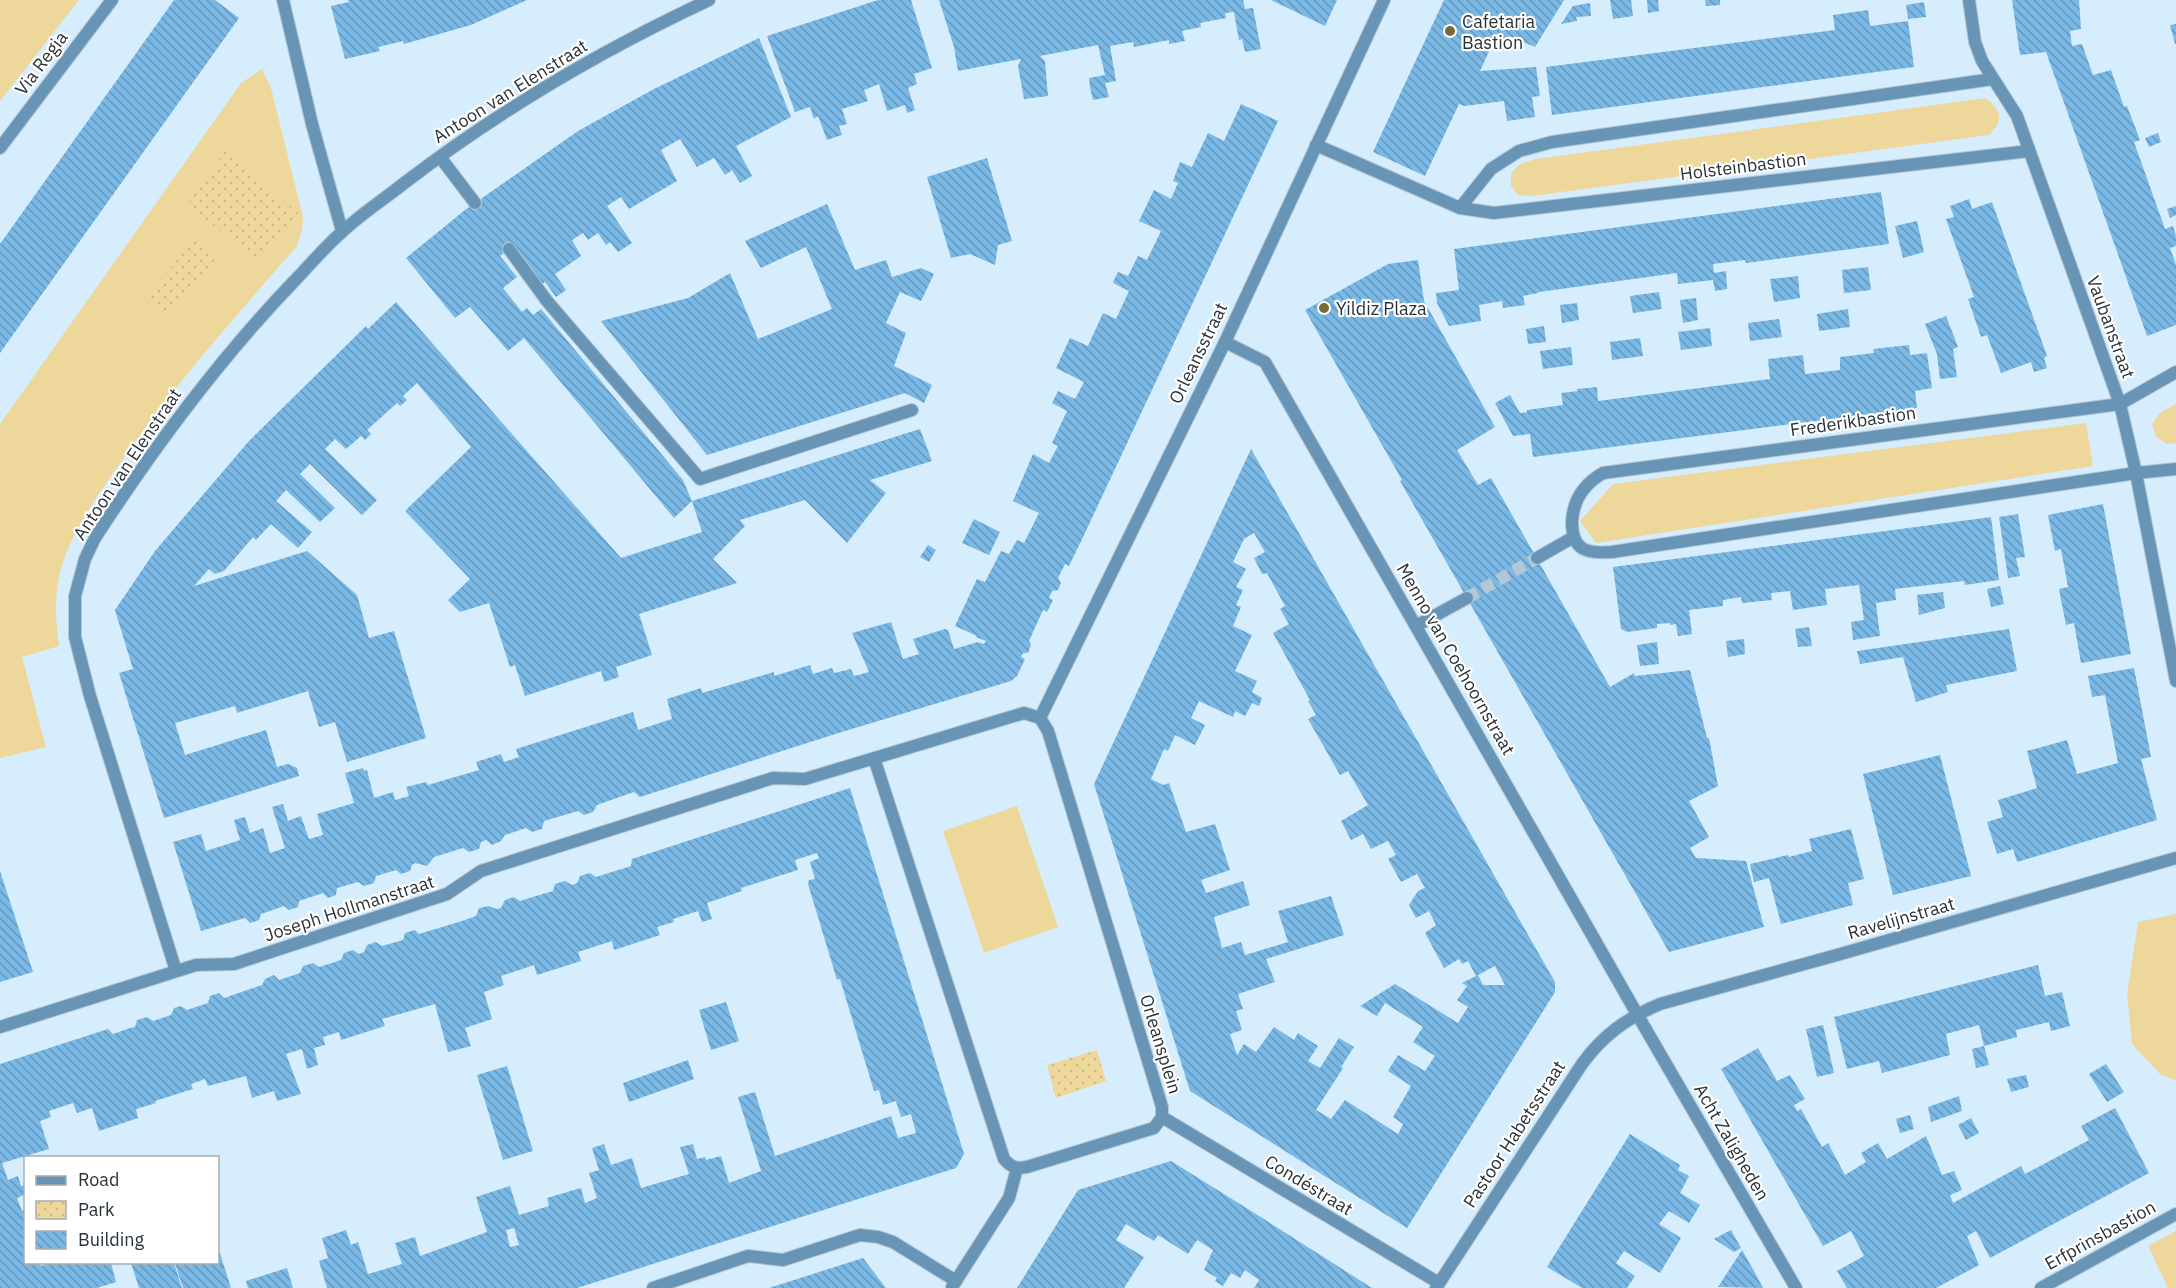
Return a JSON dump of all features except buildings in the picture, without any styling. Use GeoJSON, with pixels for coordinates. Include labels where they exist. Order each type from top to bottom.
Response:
{"type":"FeatureCollection","features":[{"type":"Feature","properties":{"kind":"street","name":"Via Regia"},"geometry":{"type":"LineString","coordinates":[[0,148],[112,0]]}},
{"type":"Feature","properties":{"kind":"street"},"geometry":{"type":"LineString","coordinates":[[283,0],[312,124],[342,231]]}},
{"type":"Feature","properties":{"kind":"street","name":"Antoon van Elenstraat"},"geometry":{"type":"LineString","coordinates":[[176,972],[81,665],[75,637],[75,596],[85,559],[95,538],[176,420],[252,326],[342,231],[494,118],[623,42],[709,0]]}},
{"type":"Feature","properties":{"kind":"street","name":"Orleansstraat"},"geometry":{"type":"LineString","coordinates":[[1040,718],[1224,342],[1384,0]]}},
{"type":"Feature","properties":{"kind":"street","name":"Vaubanstraat"},"geometry":{"type":"LineString","coordinates":[[1969,0],[1975,42],[1982,61],[2017,116],[2120,404],[2136,472],[2176,681]]}},
{"type":"Feature","properties":{"kind":"street"},"geometry":{"type":"LineString","coordinates":[[1460,208],[1491,170],[1519,151],[1552,142],[1993,79]]}},
{"type":"Feature","properties":{"kind":"street","name":"Holsteinbastion"},"geometry":{"type":"LineString","coordinates":[[1317,145],[1460,208],[1494,213],[2029,151]]}},
{"type":"Feature","properties":{"kind":"street"},"geometry":{"type":"LineString","coordinates":[[440,156],[475,203]]}},
{"type":"Feature","properties":{"kind":"street"},"geometry":{"type":"LineString","coordinates":[[509,249],[547,301],[700,479],[912,410]]}},
{"type":"Feature","properties":{"kind":"street","name":"Menno van Coehoornstraat"},"geometry":{"type":"LineString","coordinates":[[1224,342],[1265,362],[1637,1014]]}},
{"type":"Feature","properties":{"kind":"street","name":"Frederikbastion"},"geometry":{"type":"LineString","coordinates":[[1572,538],[1572,513],[1577,498],[1585,486],[1603,473],[2120,404],[2176,372]]}},
{"type":"Feature","properties":{"kind":"street"},"geometry":{"type":"LineString","coordinates":[[1537,558],[1572,538],[1588,551],[1612,552],[2136,472],[2176,469]]}},
{"type":"Feature","properties":{"kind":"street"},"geometry":{"type":"LineString","coordinates":[[1416,626],[1467,598]]}},
{"type":"Feature","properties":{"kind":"street"},"geometry":{"type":"LineString","coordinates":[[653,1288],[748,1256],[783,1260],[860,1235],[893,1242],[953,1285],[1009,1198],[1017,1168],[1010,1166],[1004,1159],[874,758],[1024,713],[1040,718]]}},
{"type":"Feature","properties":{"kind":"street","name":"Orleansplein"},"geometry":{"type":"LineString","coordinates":[[1017,1168],[1027,1167],[1154,1128],[1162,1118],[1162,1107],[1048,731],[1040,718]]}},
{"type":"Feature","properties":{"kind":"street","name":"Joseph Hollmanstraat"},"geometry":{"type":"LineString","coordinates":[[0,1027],[196,965],[234,964],[447,894],[481,872],[773,778],[805,779],[874,758]]}},
{"type":"Feature","properties":{"kind":"street","name":"Ravelijnstraat"},"geometry":{"type":"LineString","coordinates":[[1637,1014],[1660,1004],[1837,956],[2176,858]]}},
{"type":"Feature","properties":{"kind":"street","name":"Pastoor Habetsstraat"},"geometry":{"type":"LineString","coordinates":[[1437,1286],[1581,1064],[1604,1037],[1637,1014]]}},
{"type":"Feature","properties":{"kind":"street","name":"Acht Zaligheden"},"geometry":{"type":"LineString","coordinates":[[1637,1014],[1796,1288]]}},
{"type":"Feature","properties":{"kind":"street","name":"Condéstraat"},"geometry":{"type":"LineString","coordinates":[[1162,1118],[1437,1286]]}},
{"type":"Feature","properties":{"kind":"street","name":"Erfprinsbastion"},"geometry":{"type":"LineString","coordinates":[[2041,1288],[2176,1214]]}},
{"type":"Feature","properties":{"kind":"green space"},"geometry":{"type":"Polygon","coordinates":[[[0,0],[79,0],[0,101],[0,0]]]}},
{"type":"Feature","properties":{"kind":"green space"},"geometry":{"type":"Polygon","coordinates":[[[262,69],[271,88],[303,217],[297,246],[206,351],[162,406],[88,511],[73,537],[59,575],[56,605],[59,646],[22,657],[46,747],[0,758],[0,424],[241,83],[262,69]]]}},
{"type":"Feature","properties":{"kind":"green space"},"geometry":{"type":"Polygon","coordinates":[[[1986,98],[1999,116],[1997,125],[1989,135],[1532,196],[1518,195],[1511,186],[1511,173],[1520,164],[1536,159],[1986,98]]]}},
{"type":"Feature","properties":{"kind":"green space"},"geometry":{"type":"Polygon","coordinates":[[[226,149],[300,215],[257,264],[188,203],[226,149]]]}},
{"type":"Feature","properties":{"kind":"green space"},"geometry":{"type":"Polygon","coordinates":[[[197,237],[218,256],[166,318],[143,299],[197,237]]]}},
{"type":"Feature","properties":{"kind":"green space"},"geometry":{"type":"Polygon","coordinates":[[[2176,404],[2176,443],[2167,444],[2156,437],[2152,424],[2161,412],[2176,404]]]}},
{"type":"Feature","properties":{"kind":"green space"},"geometry":{"type":"Polygon","coordinates":[[[2086,423],[2093,466],[1596,543],[1580,521],[1613,484],[2086,423]]]}},
{"type":"Feature","properties":{"kind":"green space"},"geometry":{"type":"Polygon","coordinates":[[[1017,806],[1058,927],[984,953],[943,831],[1017,806]]]}},
{"type":"Feature","properties":{"kind":"green space"},"geometry":{"type":"Polygon","coordinates":[[[2176,914],[2176,1080],[2161,1075],[2132,1044],[2127,994],[2138,922],[2176,914]]]}},
{"type":"Feature","properties":{"kind":"green space"},"geometry":{"type":"Polygon","coordinates":[[[1097,1050],[1106,1081],[1056,1098],[1047,1065],[1097,1050]]]}},
{"type":"Feature","properties":{"kind":"green space"},"geometry":{"type":"Polygon","coordinates":[[[2176,1231],[2176,1288],[2168,1288],[2148,1246],[2176,1231]]]}},
{"type":"Feature","properties":{"kind":"tunnel"},"geometry":{"type":"LineString","coordinates":[[1467,598],[1537,558]]}},
{"type":"Feature","properties":{"kind":"place","name":"Cafetaria Bastion"},"geometry":{"type":"Point","coordinates":[1450,31]}},
{"type":"Feature","properties":{"kind":"place","name":"Yildiz Plaza"},"geometry":{"type":"Point","coordinates":[1324,308]}}]}
